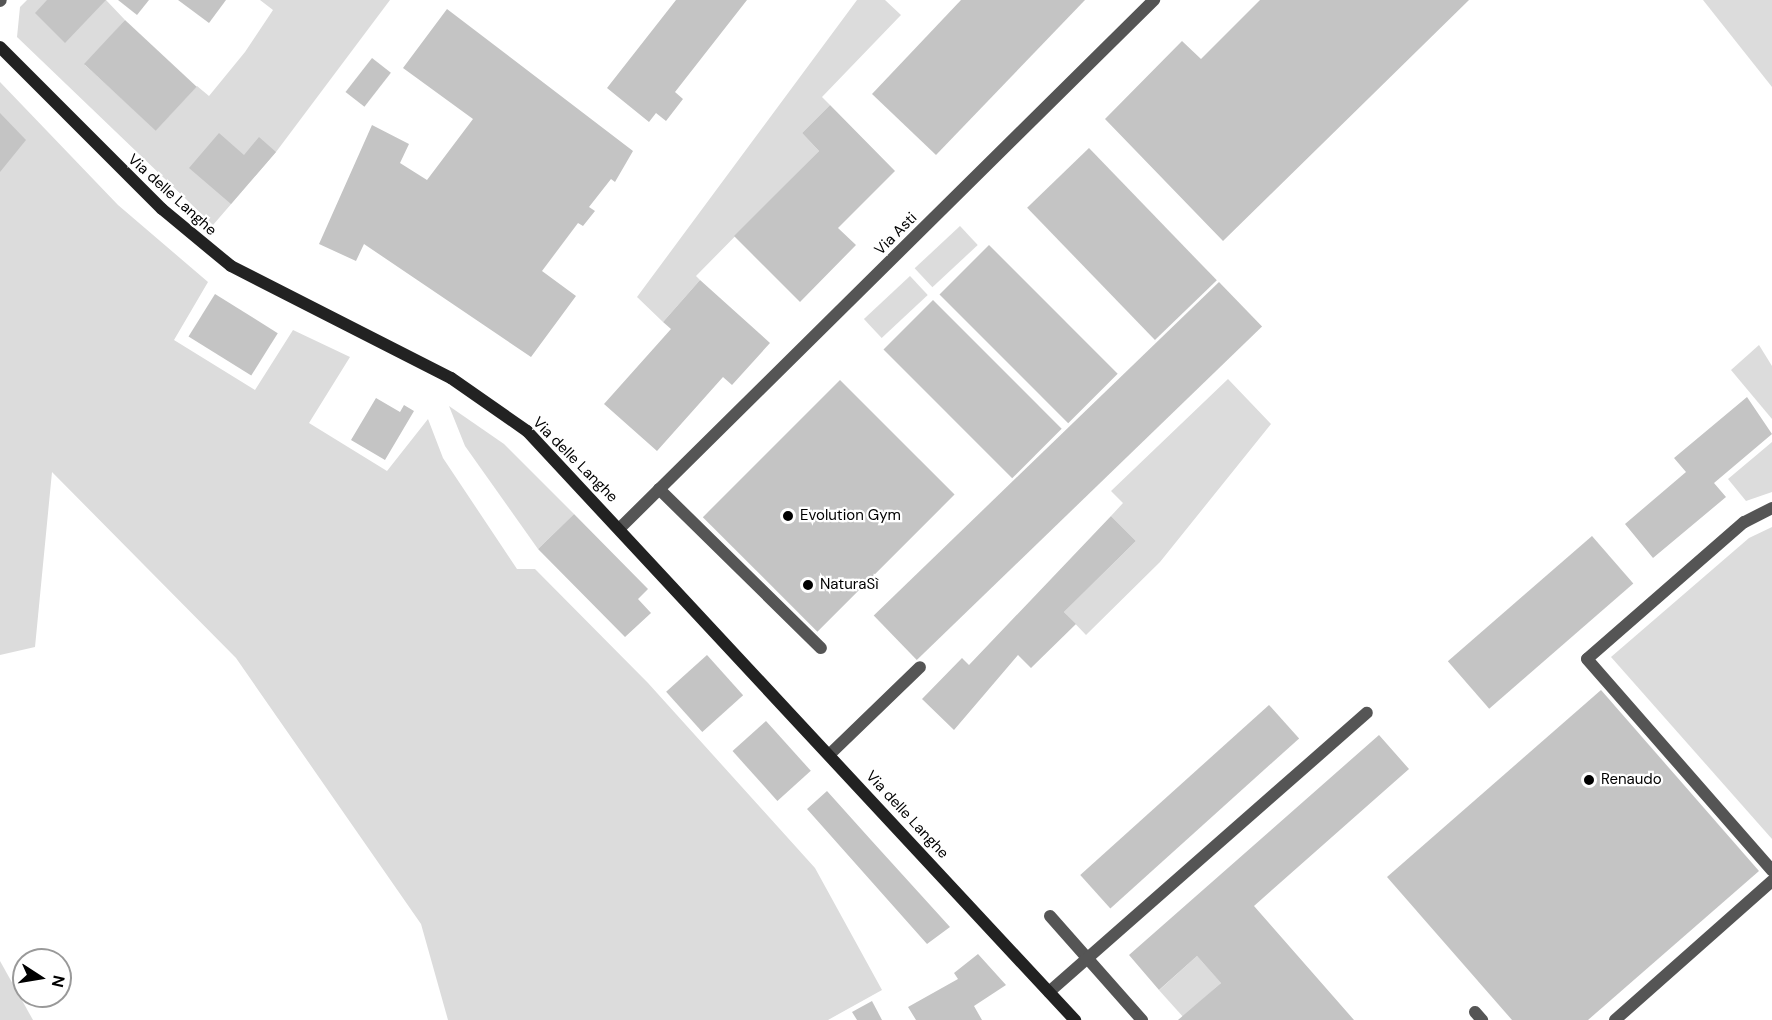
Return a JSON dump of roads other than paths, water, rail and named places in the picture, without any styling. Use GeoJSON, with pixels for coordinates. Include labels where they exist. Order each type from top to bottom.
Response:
{"type":"FeatureCollection","features":[{"type":"Feature","properties":{"kind":"main road","name":"Via delle Langhe"},"geometry":{"type":"LineString","coordinates":[[0,47],[154,202],[231,266],[479,394],[526,431],[621,527],[1075,1020]]}},
{"type":"Feature","properties":{"kind":"street","name":"Via Asti"},"geometry":{"type":"LineString","coordinates":[[621,527],[1154,0]]}},
{"type":"Feature","properties":{"kind":"street"},"geometry":{"type":"LineString","coordinates":[[659,489],[821,648]]}},
{"type":"Feature","properties":{"kind":"street"},"geometry":{"type":"LineString","coordinates":[[1772,508],[1743,522],[1587,659],[1772,870]]}},
{"type":"Feature","properties":{"kind":"street"},"geometry":{"type":"LineString","coordinates":[[830,754],[920,667]]}},
{"type":"Feature","properties":{"kind":"street"},"geometry":{"type":"LineString","coordinates":[[1050,992],[1367,713]]}},
{"type":"Feature","properties":{"kind":"street"},"geometry":{"type":"LineString","coordinates":[[1615,1020],[1772,881]]}},
{"type":"Feature","properties":{"kind":"street"},"geometry":{"type":"LineString","coordinates":[[1050,916],[1142,1020]]}},
{"type":"Feature","properties":{"kind":"place","name":"Evolution Gym"},"geometry":{"type":"Point","coordinates":[788,516]}},
{"type":"Feature","properties":{"kind":"place","name":"NaturaSì"},"geometry":{"type":"Point","coordinates":[808,585]}},
{"type":"Feature","properties":{"kind":"place","name":"Renaudo"},"geometry":{"type":"Point","coordinates":[1589,780]}}]}
